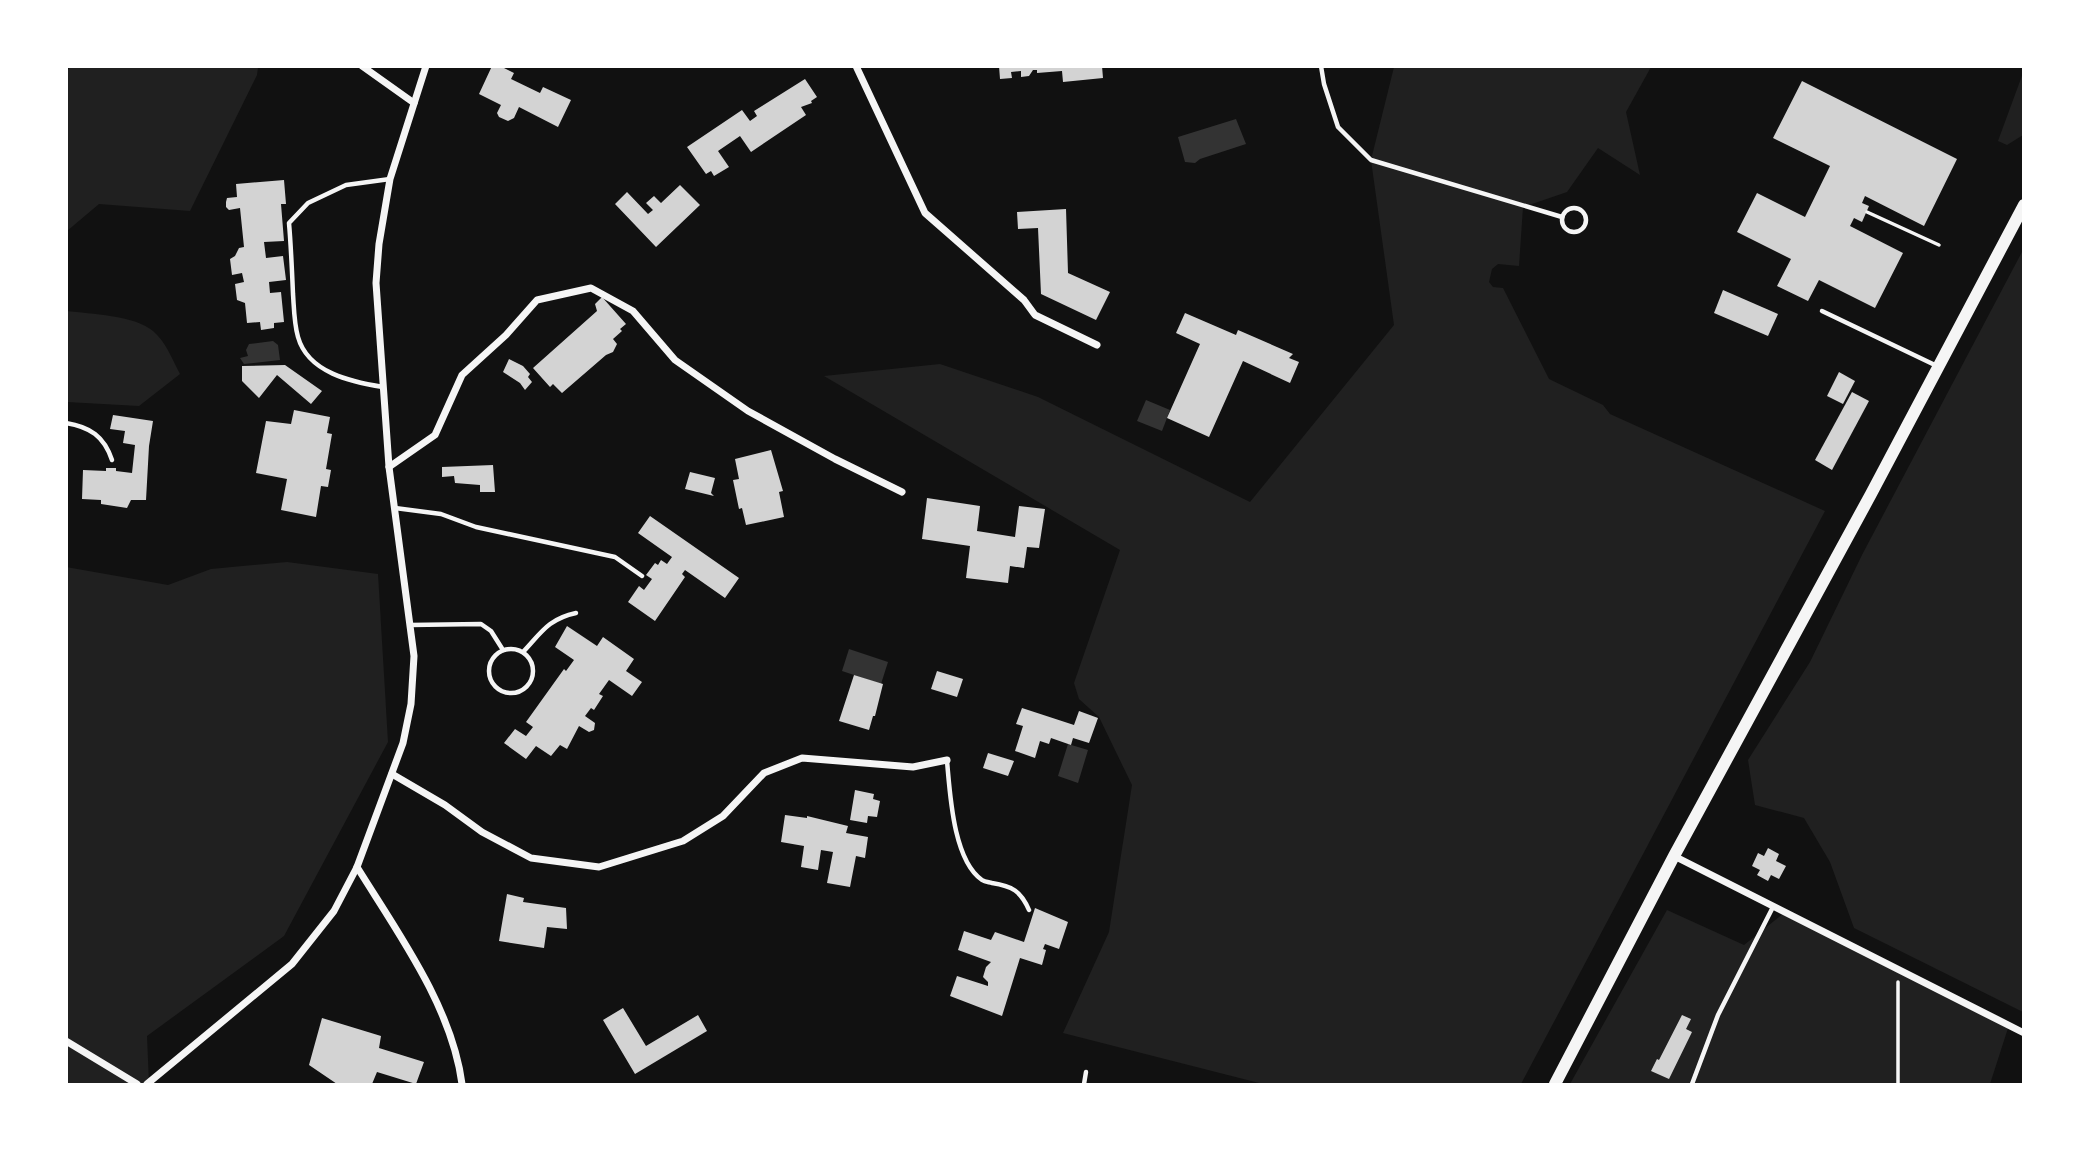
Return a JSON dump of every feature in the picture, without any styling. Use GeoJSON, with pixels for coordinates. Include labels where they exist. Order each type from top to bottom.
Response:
{"type":"FeatureCollection","features":[{"type":"Feature","properties":{"kind":"main road"},"geometry":{"type":"LineString","coordinates":[[1555,1084],[1674,856],[2024,205]]}},
{"type":"Feature","properties":{"kind":"street"},"geometry":{"type":"LineString","coordinates":[[362,66],[414,103]]}},
{"type":"Feature","properties":{"kind":"street"},"geometry":{"type":"LineString","coordinates":[[147,1084],[292,964],[334,911],[357,867],[403,743],[411,704],[414,656],[389,467],[376,283],[379,244],[390,179],[426,66]]}},
{"type":"Feature","properties":{"kind":"street"},"geometry":{"type":"LineString","coordinates":[[856,66],[925,213],[1024,300],[1035,315],[1097,345]]}},
{"type":"Feature","properties":{"kind":"street"},"geometry":{"type":"LineString","coordinates":[[389,467],[435,435],[462,374],[506,335],[537,300],[591,288],[633,311],[675,360],[748,411],[902,492]]}},
{"type":"Feature","properties":{"kind":"street"},"geometry":{"type":"LineString","coordinates":[[392,774],[445,805],[482,832],[531,858],[599,867],[683,841],[723,816],[764,773],[802,758],[913,767],[947,760]]}},
{"type":"Feature","properties":{"kind":"street"},"geometry":{"type":"LineString","coordinates":[[1674,856],[2024,1032]]}},
{"type":"Feature","properties":{"kind":"street"},"geometry":{"type":"LineString","coordinates":[[357,867],[420,969],[458,1055],[463,1084]]}},
{"type":"Feature","properties":{"kind":"street"},"geometry":{"type":"LineString","coordinates":[[66,1041],[137,1084]]}},
{"type":"Feature","properties":{"kind":"lane"},"geometry":{"type":"LineString","coordinates":[[1321,66],[1338,127],[1371,160],[1562,217]]}},
{"type":"Feature","properties":{"kind":"lane"},"geometry":{"type":"LineString","coordinates":[[383,387],[358,383],[331,373],[311,359],[299,341],[295,321],[289,223],[308,202],[346,185],[390,179]]}},
{"type":"Feature","properties":{"kind":"lane"},"geometry":{"type":"LineString","coordinates":[[1576,208],[1581,209],[1586,220],[1582,229],[1572,232],[1562,223],[1562,217],[1569,209],[1576,208]]}},
{"type":"Feature","properties":{"kind":"lane"},"geometry":{"type":"LineString","coordinates":[[1822,312],[1938,366]]}},
{"type":"Feature","properties":{"kind":"lane"},"geometry":{"type":"LineString","coordinates":[[66,423],[84,426],[102,440],[112,460]]}},
{"type":"Feature","properties":{"kind":"lane"},"geometry":{"type":"LineString","coordinates":[[394,508],[441,514],[476,527],[615,557],[642,576]]}},
{"type":"Feature","properties":{"kind":"lane"},"geometry":{"type":"LineString","coordinates":[[523,652],[552,621],[576,613]]}},
{"type":"Feature","properties":{"kind":"lane"},"geometry":{"type":"LineString","coordinates":[[409,625],[481,624],[491,631],[503,650]]}},
{"type":"Feature","properties":{"kind":"lane"},"geometry":{"type":"LineString","coordinates":[[517,649],[523,652],[531,662],[533,675],[526,687],[512,693],[498,687],[490,675],[492,660],[503,650],[517,649]]}},
{"type":"Feature","properties":{"kind":"lane"},"geometry":{"type":"LineString","coordinates":[[947,760],[950,800],[966,862],[983,881],[1013,887],[1023,896],[1029,910]]}},
{"type":"Feature","properties":{"kind":"lane"},"geometry":{"type":"LineString","coordinates":[[1692,1084],[1718,1015],[1773,908]]}},
{"type":"Feature","properties":{"kind":"lane"},"geometry":{"type":"LineString","coordinates":[[1084,1084],[1086,1072]]}},
{"type":"Feature","properties":{"kind":"path"},"geometry":{"type":"LineString","coordinates":[[1867,212],[1939,245]]}},
{"type":"Feature","properties":{"kind":"path"},"geometry":{"type":"LineString","coordinates":[[1898,970],[1898,1084]]}},
{"type":"Feature","properties":{"kind":"shaded area"},"geometry":{"type":"Polygon","coordinates":[[[70,67],[258,67],[257,75],[190,211],[99,204],[67,231],[66,73],[70,67]]]}},
{"type":"Feature","properties":{"kind":"shaded area"},"geometry":{"type":"Polygon","coordinates":[[[1394,67],[1651,67],[1626,112],[1640,175],[1598,148],[1567,192],[1523,207],[1519,266],[1498,264],[1492,269],[1489,282],[1493,287],[1503,288],[1549,379],[1603,405],[1610,414],[1825,511],[1521,1084],[1263,1084],[1063,1033],[1109,932],[1132,785],[1099,717],[1079,699],[1074,683],[1120,550],[824,376],[940,364],[1038,397],[1250,502],[1394,325],[1371,160],[1394,67]]]}},
{"type":"Feature","properties":{"kind":"shaded area"},"geometry":{"type":"Polygon","coordinates":[[[2023,73],[2023,135],[2007,145],[1998,141],[2023,73]]]}},
{"type":"Feature","properties":{"kind":"shaded area"},"geometry":{"type":"Polygon","coordinates":[[[1236,119],[1246,144],[1195,163],[1185,162],[1178,137],[1236,119]]]}},
{"type":"Feature","properties":{"kind":"shaded area"},"geometry":{"type":"Polygon","coordinates":[[[2023,250],[2023,1012],[1854,928],[1830,862],[1804,818],[1755,805],[1748,760],[1810,662],[1862,555],[2023,250]]]}},
{"type":"Feature","properties":{"kind":"shaded area"},"geometry":{"type":"Polygon","coordinates":[[[66,311],[112,316],[145,326],[162,340],[180,374],[139,406],[67,402],[66,311]]]}},
{"type":"Feature","properties":{"kind":"shaded area"},"geometry":{"type":"Polygon","coordinates":[[[273,341],[278,345],[280,360],[244,364],[240,358],[248,356],[246,350],[249,344],[273,341]]]}},
{"type":"Feature","properties":{"kind":"shaded area"},"geometry":{"type":"Polygon","coordinates":[[[1146,400],[1170,410],[1162,431],[1137,421],[1146,400]]]}},
{"type":"Feature","properties":{"kind":"shaded area"},"geometry":{"type":"Polygon","coordinates":[[[287,562],[378,574],[388,742],[284,936],[147,1036],[149,1084],[67,1084],[66,567],[168,585],[211,569],[287,562]]]}},
{"type":"Feature","properties":{"kind":"shaded area"},"geometry":{"type":"Polygon","coordinates":[[[849,649],[888,662],[881,684],[842,671],[849,649]]]}},
{"type":"Feature","properties":{"kind":"shaded area"},"geometry":{"type":"Polygon","coordinates":[[[1068,744],[1088,750],[1078,783],[1058,776],[1068,744]]]}},
{"type":"Feature","properties":{"kind":"shaded area"},"geometry":{"type":"Polygon","coordinates":[[[1667,910],[1744,945],[1784,913],[2009,1025],[1990,1084],[1570,1084],[1667,910]]]}},
{"type":"Feature","properties":{"kind":"building"},"geometry":{"type":"Polygon","coordinates":[[[492,66],[500,66],[514,73],[511,79],[540,93],[543,87],[571,100],[558,127],[519,107],[514,118],[508,121],[499,117],[497,113],[501,105],[479,94],[492,66]]]}},
{"type":"Feature","properties":{"kind":"building"},"geometry":{"type":"Polygon","coordinates":[[[999,66],[1102,66],[1103,78],[1063,82],[1062,71],[1037,73],[1037,70],[1033,70],[1029,76],[1021,77],[1021,71],[1011,72],[1012,78],[1000,79],[999,66]]]}},
{"type":"Feature","properties":{"kind":"building"},"geometry":{"type":"Polygon","coordinates":[[[805,79],[817,97],[812,103],[801,107],[806,115],[751,152],[740,136],[718,151],[729,167],[714,176],[711,171],[706,174],[687,147],[742,110],[750,121],[757,116],[754,111],[805,79]]]}},
{"type":"Feature","properties":{"kind":"building"},"geometry":{"type":"Polygon","coordinates":[[[1802,81],[1957,159],[1924,226],[1865,196],[1862,203],[1869,206],[1862,222],[1854,218],[1850,226],[1903,253],[1875,308],[1819,280],[1808,301],[1777,286],[1791,259],[1737,232],[1757,193],[1805,217],[1830,166],[1773,138],[1802,81]]]}},
{"type":"Feature","properties":{"kind":"building"},"geometry":{"type":"Polygon","coordinates":[[[284,180],[286,204],[281,204],[284,241],[264,242],[266,258],[283,256],[286,280],[269,282],[270,293],[281,292],[284,322],[274,323],[274,328],[261,330],[260,322],[247,323],[245,303],[237,300],[235,284],[244,282],[242,273],[232,275],[230,259],[239,248],[244,247],[240,208],[229,210],[226,202],[227,198],[237,197],[236,184],[284,180]]]}},
{"type":"Feature","properties":{"kind":"building"},"geometry":{"type":"Polygon","coordinates":[[[680,185],[700,205],[656,247],[615,204],[627,192],[648,214],[653,210],[646,203],[654,196],[661,203],[680,185]]]}},
{"type":"Feature","properties":{"kind":"building"},"geometry":{"type":"Polygon","coordinates":[[[1066,209],[1068,273],[1110,292],[1096,320],[1041,294],[1038,228],[1018,229],[1017,212],[1066,209]]]}},
{"type":"Feature","properties":{"kind":"building"},"geometry":{"type":"Polygon","coordinates":[[[1723,290],[1778,314],[1768,336],[1714,313],[1723,290]]]}},
{"type":"Feature","properties":{"kind":"building"},"geometry":{"type":"Polygon","coordinates":[[[602,297],[626,324],[613,339],[617,344],[613,352],[562,393],[553,384],[550,387],[533,368],[597,311],[595,304],[602,297]]]}},
{"type":"Feature","properties":{"kind":"building"},"geometry":{"type":"Polygon","coordinates":[[[1185,313],[1236,335],[1238,330],[1293,354],[1289,358],[1299,362],[1290,383],[1243,361],[1209,437],[1167,418],[1200,344],[1176,333],[1185,313]]]}},
{"type":"Feature","properties":{"kind":"building"},"geometry":{"type":"Polygon","coordinates":[[[509,359],[523,366],[530,374],[528,377],[532,382],[525,390],[520,383],[503,372],[509,359]]]}},
{"type":"Feature","properties":{"kind":"building"},"geometry":{"type":"Polygon","coordinates":[[[285,365],[322,391],[311,404],[277,375],[259,398],[242,381],[242,366],[285,365]]]}},
{"type":"Feature","properties":{"kind":"building"},"geometry":{"type":"Polygon","coordinates":[[[1839,372],[1855,381],[1843,404],[1827,396],[1839,372]]]}},
{"type":"Feature","properties":{"kind":"building"},"geometry":{"type":"Polygon","coordinates":[[[1852,392],[1869,401],[1832,470],[1815,460],[1852,392]]]}},
{"type":"Feature","properties":{"kind":"building"},"geometry":{"type":"Polygon","coordinates":[[[294,410],[330,417],[327,433],[332,434],[326,469],[331,470],[328,487],[321,486],[316,517],[281,510],[287,479],[256,473],[266,421],[291,424],[294,410]]]}},
{"type":"Feature","properties":{"kind":"building"},"geometry":{"type":"Polygon","coordinates":[[[113,415],[153,421],[146,500],[131,500],[127,508],[101,504],[101,500],[82,499],[83,470],[106,471],[106,468],[116,468],[116,471],[132,473],[135,445],[123,443],[125,431],[110,429],[113,415]]]}},
{"type":"Feature","properties":{"kind":"building"},"geometry":{"type":"Polygon","coordinates":[[[771,450],[783,491],[779,492],[784,517],[746,525],[742,508],[739,509],[733,480],[739,479],[735,459],[771,450]]]}},
{"type":"Feature","properties":{"kind":"building"},"geometry":{"type":"Polygon","coordinates":[[[493,465],[495,492],[480,492],[480,485],[455,483],[454,476],[442,477],[442,467],[493,465]]]}},
{"type":"Feature","properties":{"kind":"building"},"geometry":{"type":"Polygon","coordinates":[[[690,472],[715,478],[711,493],[714,496],[685,489],[690,472]]]}},
{"type":"Feature","properties":{"kind":"building"},"geometry":{"type":"Polygon","coordinates":[[[927,498],[980,506],[977,531],[1015,537],[1019,506],[1045,509],[1039,548],[1027,547],[1024,568],[1010,566],[1008,583],[966,578],[970,546],[922,539],[927,498]]]}},
{"type":"Feature","properties":{"kind":"building"},"geometry":{"type":"Polygon","coordinates":[[[650,516],[739,578],[725,598],[685,570],[682,574],[685,577],[655,621],[628,602],[639,586],[644,590],[652,579],[646,575],[655,563],[658,565],[661,560],[667,564],[672,557],[638,533],[650,516]]]}},
{"type":"Feature","properties":{"kind":"building"},"geometry":{"type":"Polygon","coordinates":[[[567,626],[597,646],[603,637],[634,659],[626,671],[642,682],[632,696],[609,680],[599,694],[603,696],[594,710],[591,708],[585,716],[595,723],[594,730],[589,732],[579,726],[567,749],[560,745],[551,756],[536,746],[526,759],[504,743],[515,729],[526,736],[533,727],[526,722],[564,669],[566,671],[574,660],[555,647],[567,626]]]}},
{"type":"Feature","properties":{"kind":"building"},"geometry":{"type":"Polygon","coordinates":[[[937,671],[963,679],[957,697],[931,689],[937,671]]]}},
{"type":"Feature","properties":{"kind":"building"},"geometry":{"type":"Polygon","coordinates":[[[854,675],[883,684],[869,730],[839,721],[854,675]]]}},
{"type":"Feature","properties":{"kind":"building"},"geometry":{"type":"Polygon","coordinates":[[[1022,708],[1074,725],[1079,711],[1098,718],[1089,743],[1073,738],[1071,745],[1051,738],[1049,744],[1040,741],[1035,758],[1015,751],[1023,726],[1016,724],[1022,708]]]}},
{"type":"Feature","properties":{"kind":"building"},"geometry":{"type":"Polygon","coordinates":[[[988,753],[1014,761],[1008,776],[983,768],[988,753]]]}},
{"type":"Feature","properties":{"kind":"building"},"geometry":{"type":"Polygon","coordinates":[[[855,790],[874,794],[873,799],[880,801],[877,817],[868,816],[867,823],[850,820],[855,790]]]}},
{"type":"Feature","properties":{"kind":"building"},"geometry":{"type":"Polygon","coordinates":[[[785,815],[807,816],[848,826],[846,833],[868,837],[865,858],[856,856],[850,887],[827,883],[833,852],[821,850],[818,870],[801,867],[804,846],[781,842],[785,815]]]}},
{"type":"Feature","properties":{"kind":"building"},"geometry":{"type":"Polygon","coordinates":[[[1768,848],[1779,854],[1776,861],[1786,866],[1779,879],[1771,875],[1768,881],[1757,875],[1760,870],[1752,866],[1758,853],[1764,856],[1768,848]]]}},
{"type":"Feature","properties":{"kind":"building"},"geometry":{"type":"Polygon","coordinates":[[[507,894],[524,898],[523,902],[566,908],[567,929],[547,927],[544,948],[499,941],[507,894]]]}},
{"type":"Feature","properties":{"kind":"building"},"geometry":{"type":"Polygon","coordinates":[[[1035,908],[1068,922],[1059,949],[1045,944],[1042,965],[1020,958],[1002,1016],[950,996],[957,976],[988,986],[983,977],[991,962],[958,950],[964,931],[991,940],[995,932],[1024,942],[1035,908]]]}},
{"type":"Feature","properties":{"kind":"building"},"geometry":{"type":"Polygon","coordinates":[[[623,1008],[646,1046],[698,1015],[707,1031],[635,1074],[603,1020],[623,1008]]]}},
{"type":"Feature","properties":{"kind":"building"},"geometry":{"type":"Polygon","coordinates":[[[1682,1015],[1691,1019],[1686,1029],[1692,1032],[1669,1079],[1651,1071],[1682,1015]]]}},
{"type":"Feature","properties":{"kind":"building"},"geometry":{"type":"Polygon","coordinates":[[[322,1018],[381,1036],[379,1048],[424,1062],[416,1084],[377,1072],[372,1084],[337,1084],[309,1065],[322,1018]]]}}]}
